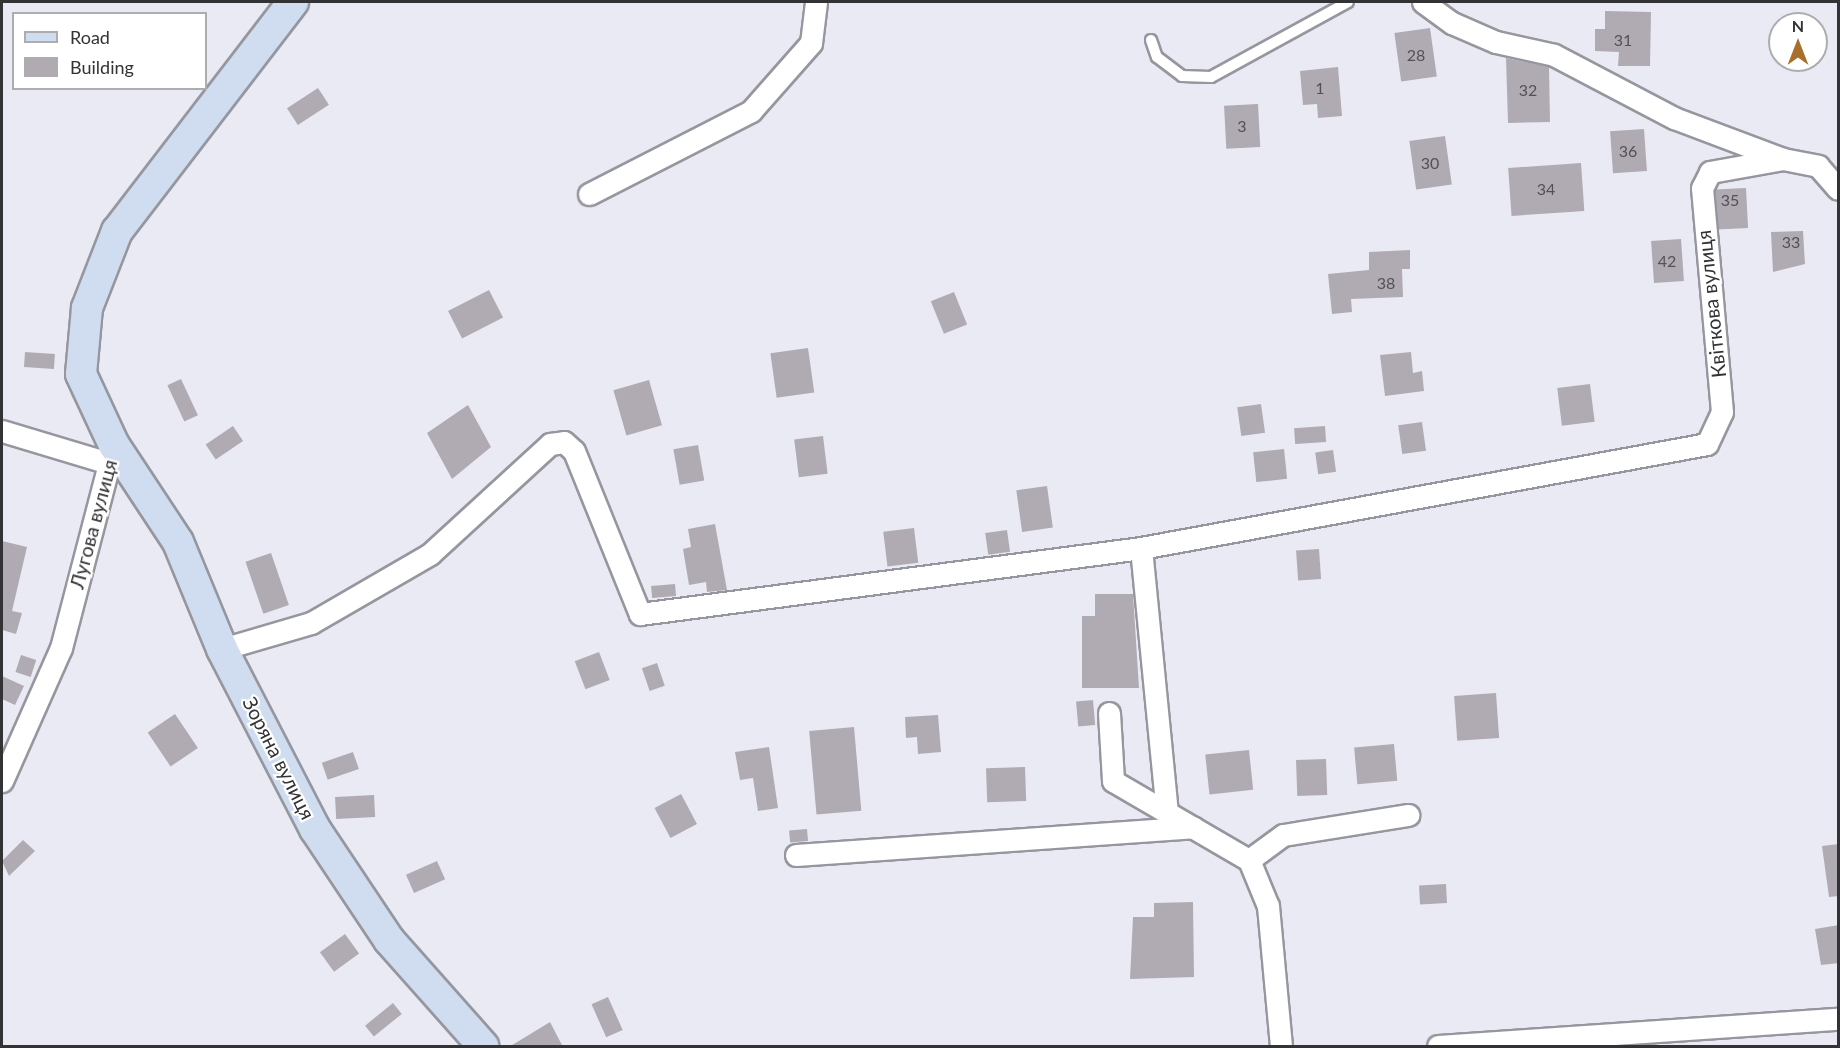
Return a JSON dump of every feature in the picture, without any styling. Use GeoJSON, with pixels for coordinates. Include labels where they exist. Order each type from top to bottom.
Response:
{"type":"FeatureCollection","features":[{"type":"Feature","properties":{"kind":"street","name":"Лугова вулиця"},"geometry":{"type":"LineString","coordinates":[[2,781],[61,648],[112,454],[81,374],[87,308],[117,231],[292,2]]}},
{"type":"Feature","properties":{"kind":"street"},"geometry":{"type":"LineString","coordinates":[[589,194],[751,111],[811,44],[816,2]]}},
{"type":"Feature","properties":{"kind":"street","name":"Квіткова вулиця"},"geometry":{"type":"LineString","coordinates":[[1422,2],[1452,23],[1496,42],[1554,55],[1674,118],[1783,159],[1818,166],[1839,189]]}},
{"type":"Feature","properties":{"kind":"street","name":"Квіткова вулиця"},"geometry":{"type":"LineString","coordinates":[[1141,548],[1644,452],[1707,444],[1722,412],[1702,188],[1710,172],[1783,159]]}},
{"type":"Feature","properties":{"kind":"street"},"geometry":{"type":"LineString","coordinates":[[2,431],[112,454]]}},
{"type":"Feature","properties":{"kind":"street"},"geometry":{"type":"LineString","coordinates":[[222,649],[311,623],[430,554],[550,444],[564,442],[574,451],[639,614],[1141,548],[1167,813]]}},
{"type":"Feature","properties":{"kind":"street","name":"Зоряна вулиця"},"geometry":{"type":"LineString","coordinates":[[112,454],[178,542],[222,649],[315,829],[389,940],[483,1047]]}},
{"type":"Feature","properties":{"kind":"street"},"geometry":{"type":"LineString","coordinates":[[1109,712],[1113,781],[1249,860],[1268,906],[1281,1047]]}},
{"type":"Feature","properties":{"kind":"street"},"geometry":{"type":"LineString","coordinates":[[1249,860],[1283,835],[1408,815]]}},
{"type":"Feature","properties":{"kind":"street"},"geometry":{"type":"LineString","coordinates":[[796,855],[1193,827]]}},
{"type":"Feature","properties":{"kind":"street"},"geometry":{"type":"LineString","coordinates":[[1438,1047],[1839,1019]]}},
{"type":"Feature","properties":{"kind":"lane"},"geometry":{"type":"LineString","coordinates":[[1151,40],[1157,57],[1182,76],[1211,77],[1348,2]]}},
{"type":"Feature","properties":{"kind":"building"},"geometry":{"type":"Polygon","coordinates":[[[1605,11],[1651,12],[1650,66],[1618,66],[1619,52],[1595,51],[1595,29],[1605,29],[1605,11]]]}},
{"type":"Feature","properties":{"kind":"building"},"geometry":{"type":"Polygon","coordinates":[[[1430,28],[1437,77],[1401,82],[1394,33],[1430,28]]]}},
{"type":"Feature","properties":{"kind":"building"},"geometry":{"type":"Polygon","coordinates":[[[1506,58],[1549,67],[1550,122],[1508,123],[1506,58]]]}},
{"type":"Feature","properties":{"kind":"building"},"geometry":{"type":"Polygon","coordinates":[[[1338,67],[1342,116],[1318,118],[1317,104],[1303,105],[1300,71],[1338,67]]]}},
{"type":"Feature","properties":{"kind":"building"},"geometry":{"type":"Polygon","coordinates":[[[318,88],[329,105],[298,125],[287,108],[318,88]]]}},
{"type":"Feature","properties":{"kind":"building"},"geometry":{"type":"Polygon","coordinates":[[[1258,104],[1260,147],[1226,149],[1224,106],[1258,104]]]}},
{"type":"Feature","properties":{"kind":"building"},"geometry":{"type":"Polygon","coordinates":[[[1644,129],[1647,171],[1613,173],[1610,131],[1644,129]]]}},
{"type":"Feature","properties":{"kind":"building"},"geometry":{"type":"Polygon","coordinates":[[[1445,136],[1452,185],[1416,190],[1409,141],[1445,136]]]}},
{"type":"Feature","properties":{"kind":"building"},"geometry":{"type":"Polygon","coordinates":[[[1581,163],[1584,211],[1512,216],[1508,168],[1581,163]]]}},
{"type":"Feature","properties":{"kind":"building"},"geometry":{"type":"Polygon","coordinates":[[[1746,188],[1748,228],[1717,230],[1715,190],[1746,188]]]}},
{"type":"Feature","properties":{"kind":"building"},"geometry":{"type":"Polygon","coordinates":[[[1803,231],[1805,264],[1773,272],[1771,232],[1803,231]]]}},
{"type":"Feature","properties":{"kind":"building"},"geometry":{"type":"Polygon","coordinates":[[[1681,239],[1684,281],[1654,283],[1651,241],[1681,239]]]}},
{"type":"Feature","properties":{"kind":"building"},"geometry":{"type":"Polygon","coordinates":[[[1410,250],[1410,269],[1402,269],[1403,297],[1351,299],[1352,312],[1332,314],[1328,274],[1369,270],[1369,252],[1410,250]]]}},
{"type":"Feature","properties":{"kind":"building"},"geometry":{"type":"Polygon","coordinates":[[[489,290],[503,318],[462,339],[448,311],[489,290]]]}},
{"type":"Feature","properties":{"kind":"building"},"geometry":{"type":"Polygon","coordinates":[[[954,292],[967,324],[944,334],[931,301],[954,292]]]}},
{"type":"Feature","properties":{"kind":"building"},"geometry":{"type":"Polygon","coordinates":[[[808,348],[814,393],[777,398],[770,353],[808,348]]]}},
{"type":"Feature","properties":{"kind":"building"},"geometry":{"type":"Polygon","coordinates":[[[25,352],[55,354],[54,369],[24,367],[25,352]]]}},
{"type":"Feature","properties":{"kind":"building"},"geometry":{"type":"Polygon","coordinates":[[[1411,352],[1413,373],[1422,371],[1424,391],[1385,396],[1380,355],[1411,352]]]}},
{"type":"Feature","properties":{"kind":"building"},"geometry":{"type":"Polygon","coordinates":[[[181,379],[198,415],[184,422],[167,385],[181,379]]]}},
{"type":"Feature","properties":{"kind":"building"},"geometry":{"type":"Polygon","coordinates":[[[649,380],[662,425],[626,435],[613,390],[649,380]]]}},
{"type":"Feature","properties":{"kind":"building"},"geometry":{"type":"Polygon","coordinates":[[[1590,384],[1595,422],[1562,426],[1557,388],[1590,384]]]}},
{"type":"Feature","properties":{"kind":"building"},"geometry":{"type":"Polygon","coordinates":[[[1261,404],[1265,433],[1241,436],[1237,407],[1261,404]]]}},
{"type":"Feature","properties":{"kind":"building"},"geometry":{"type":"Polygon","coordinates":[[[468,405],[491,447],[452,479],[427,433],[468,405]]]}},
{"type":"Feature","properties":{"kind":"building"},"geometry":{"type":"Polygon","coordinates":[[[1422,422],[1426,451],[1402,454],[1398,425],[1422,422]]]}},
{"type":"Feature","properties":{"kind":"building"},"geometry":{"type":"Polygon","coordinates":[[[233,426],[243,441],[216,459],[206,444],[233,426]]]}},
{"type":"Feature","properties":{"kind":"building"},"geometry":{"type":"Polygon","coordinates":[[[1325,426],[1326,442],[1295,444],[1294,428],[1325,426]]]}},
{"type":"Feature","properties":{"kind":"building"},"geometry":{"type":"Polygon","coordinates":[[[823,436],[828,474],[799,477],[794,440],[823,436]]]}},
{"type":"Feature","properties":{"kind":"building"},"geometry":{"type":"Polygon","coordinates":[[[698,445],[704,480],[680,485],[673,449],[698,445]]]}},
{"type":"Feature","properties":{"kind":"building"},"geometry":{"type":"Polygon","coordinates":[[[1284,449],[1287,479],[1256,482],[1253,452],[1284,449]]]}},
{"type":"Feature","properties":{"kind":"building"},"geometry":{"type":"Polygon","coordinates":[[[1333,450],[1336,472],[1318,474],[1315,453],[1333,450]]]}},
{"type":"Feature","properties":{"kind":"building"},"geometry":{"type":"Polygon","coordinates":[[[1047,486],[1053,528],[1022,532],[1016,490],[1047,486]]]}},
{"type":"Feature","properties":{"kind":"building"},"geometry":{"type":"Polygon","coordinates":[[[715,524],[727,590],[707,592],[706,582],[689,585],[683,549],[691,547],[688,529],[715,524]]]}},
{"type":"Feature","properties":{"kind":"building"},"geometry":{"type":"Polygon","coordinates":[[[914,528],[918,563],[887,567],[883,532],[914,528]]]}},
{"type":"Feature","properties":{"kind":"building"},"geometry":{"type":"Polygon","coordinates":[[[1007,530],[1010,552],[988,555],[985,533],[1007,530]]]}},
{"type":"Feature","properties":{"kind":"building"},"geometry":{"type":"Polygon","coordinates":[[[2,541],[27,547],[12,611],[22,613],[16,634],[2,630],[2,541]]]}},
{"type":"Feature","properties":{"kind":"building"},"geometry":{"type":"Polygon","coordinates":[[[1319,549],[1321,579],[1298,581],[1296,551],[1319,549]]]}},
{"type":"Feature","properties":{"kind":"building"},"geometry":{"type":"Polygon","coordinates":[[[271,553],[289,605],[263,614],[245,562],[271,553]]]}},
{"type":"Feature","properties":{"kind":"building"},"geometry":{"type":"Polygon","coordinates":[[[675,584],[676,596],[652,598],[651,586],[675,584]]]}},
{"type":"Feature","properties":{"kind":"building"},"geometry":{"type":"Polygon","coordinates":[[[1095,594],[1133,594],[1139,688],[1082,688],[1082,616],[1095,616],[1095,594]]]}},
{"type":"Feature","properties":{"kind":"building"},"geometry":{"type":"Polygon","coordinates":[[[599,652],[610,680],[585,689],[575,661],[599,652]]]}},
{"type":"Feature","properties":{"kind":"building"},"geometry":{"type":"Polygon","coordinates":[[[21,655],[36,660],[31,677],[15,672],[21,655]]]}},
{"type":"Feature","properties":{"kind":"building"},"geometry":{"type":"Polygon","coordinates":[[[657,663],[665,686],[650,691],[642,668],[657,663]]]}},
{"type":"Feature","properties":{"kind":"building"},"geometry":{"type":"Polygon","coordinates":[[[2,676],[24,686],[15,705],[2,699],[2,676]]]}},
{"type":"Feature","properties":{"kind":"building"},"geometry":{"type":"Polygon","coordinates":[[[1496,693],[1499,738],[1457,741],[1454,696],[1496,693]]]}},
{"type":"Feature","properties":{"kind":"building"},"geometry":{"type":"Polygon","coordinates":[[[1093,700],[1095,725],[1078,726],[1076,701],[1093,700]]]}},
{"type":"Feature","properties":{"kind":"building"},"geometry":{"type":"Polygon","coordinates":[[[175,714],[198,748],[171,766],[148,732],[175,714]]]}},
{"type":"Feature","properties":{"kind":"building"},"geometry":{"type":"Polygon","coordinates":[[[938,715],[941,752],[918,754],[917,737],[906,738],[905,717],[938,715]]]}},
{"type":"Feature","properties":{"kind":"building"},"geometry":{"type":"Polygon","coordinates":[[[854,727],[861,811],[816,815],[809,731],[854,727]]]}},
{"type":"Feature","properties":{"kind":"building"},"geometry":{"type":"Polygon","coordinates":[[[1394,744],[1397,781],[1357,784],[1354,747],[1394,744]]]}},
{"type":"Feature","properties":{"kind":"building"},"geometry":{"type":"Polygon","coordinates":[[[769,747],[778,808],[758,811],[753,778],[740,780],[735,752],[769,747]]]}},
{"type":"Feature","properties":{"kind":"building"},"geometry":{"type":"Polygon","coordinates":[[[1249,750],[1253,790],[1209,794],[1205,755],[1249,750]]]}},
{"type":"Feature","properties":{"kind":"building"},"geometry":{"type":"Polygon","coordinates":[[[353,752],[359,769],[328,780],[322,763],[353,752]]]}},
{"type":"Feature","properties":{"kind":"building"},"geometry":{"type":"Polygon","coordinates":[[[1326,759],[1327,795],[1297,796],[1296,760],[1326,759]]]}},
{"type":"Feature","properties":{"kind":"building"},"geometry":{"type":"Polygon","coordinates":[[[1025,767],[1026,801],[987,802],[986,768],[1025,767]]]}},
{"type":"Feature","properties":{"kind":"building"},"geometry":{"type":"Polygon","coordinates":[[[681,794],[697,824],[670,838],[655,808],[681,794]]]}},
{"type":"Feature","properties":{"kind":"building"},"geometry":{"type":"Polygon","coordinates":[[[374,795],[375,817],[336,819],[335,797],[374,795]]]}},
{"type":"Feature","properties":{"kind":"building"},"geometry":{"type":"Polygon","coordinates":[[[807,829],[808,841],[790,843],[789,831],[807,829]]]}},
{"type":"Feature","properties":{"kind":"building"},"geometry":{"type":"Polygon","coordinates":[[[23,840],[35,851],[9,876],[2,861],[23,840]]]}},
{"type":"Feature","properties":{"kind":"building"},"geometry":{"type":"Polygon","coordinates":[[[1839,844],[1839,896],[1829,897],[1822,846],[1839,844]]]}},
{"type":"Feature","properties":{"kind":"building"},"geometry":{"type":"Polygon","coordinates":[[[437,861],[445,879],[414,893],[406,875],[437,861]]]}},
{"type":"Feature","properties":{"kind":"building"},"geometry":{"type":"Polygon","coordinates":[[[1446,884],[1447,903],[1420,904],[1419,885],[1446,884]]]}},
{"type":"Feature","properties":{"kind":"building"},"geometry":{"type":"Polygon","coordinates":[[[1193,902],[1194,977],[1130,979],[1133,917],[1154,917],[1154,903],[1193,902]]]}},
{"type":"Feature","properties":{"kind":"building"},"geometry":{"type":"Polygon","coordinates":[[[1839,925],[1839,963],[1821,965],[1815,929],[1839,925]]]}},
{"type":"Feature","properties":{"kind":"building"},"geometry":{"type":"Polygon","coordinates":[[[345,934],[359,953],[334,972],[320,952],[345,934]]]}},
{"type":"Feature","properties":{"kind":"building"},"geometry":{"type":"Polygon","coordinates":[[[608,997],[623,1030],[606,1037],[592,1004],[608,997]]]}},
{"type":"Feature","properties":{"kind":"building"},"geometry":{"type":"Polygon","coordinates":[[[393,1003],[402,1014],[374,1037],[365,1026],[393,1003]]]}},
{"type":"Feature","properties":{"kind":"building"},"geometry":{"type":"Polygon","coordinates":[[[550,1022],[563,1047],[509,1047],[550,1022]]]}}]}
